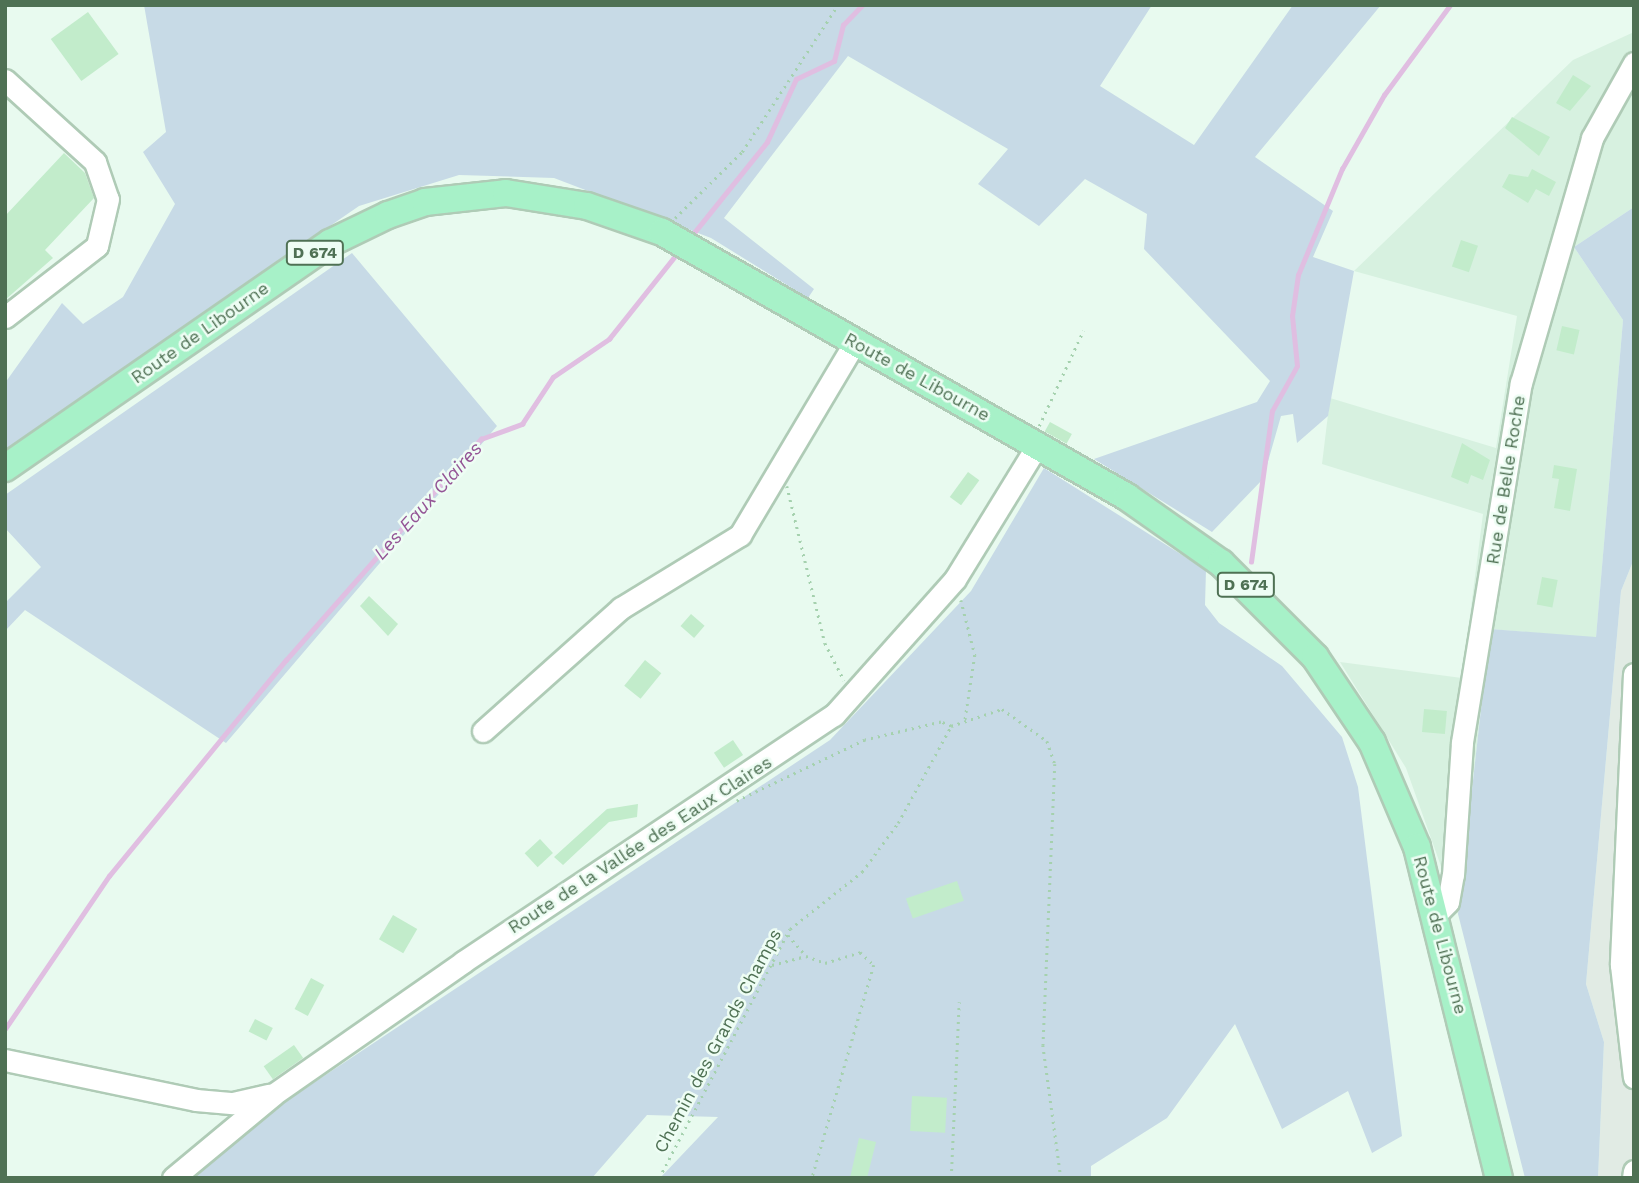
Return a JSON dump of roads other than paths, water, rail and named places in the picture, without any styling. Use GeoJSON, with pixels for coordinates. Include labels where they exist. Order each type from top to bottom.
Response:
{"type":"FeatureCollection","features":[{"type":"Feature","properties":{"kind":"main road","name":"Route de Libourne"},"geometry":{"type":"LineString","coordinates":[[5,468],[330,243],[388,215],[425,202],[506,192],[587,206],[676,241],[1035,442],[1221,564],[1315,657],[1394,786],[1438,912],[1499,1174]]}},
{"type":"Feature","properties":{"kind":"street","name":"Rue de Belle Roche"},"geometry":{"type":"LineString","coordinates":[[1438,912],[1448,901],[1462,742],[1521,383],[1592,138],[1634,63]]}},
{"type":"Feature","properties":{"kind":"street"},"geometry":{"type":"LineString","coordinates":[[5,80],[95,162],[108,199],[97,246],[5,317]]}},
{"type":"Feature","properties":{"kind":"street"},"geometry":{"type":"LineString","coordinates":[[483,731],[621,608],[725,550],[777,474],[855,342]]}},
{"type":"Feature","properties":{"kind":"street","name":"Route de la Vallée des Eaux Claires"},"geometry":{"type":"LineString","coordinates":[[238,1111],[274,1094],[717,795],[852,695],[952,583],[1009,499],[1035,442]]}},
{"type":"Feature","properties":{"kind":"street"},"geometry":{"type":"LineString","coordinates":[[1634,674],[1621,965],[1634,1077]]}},
{"type":"Feature","properties":{"kind":"street"},"geometry":{"type":"LineString","coordinates":[[5,1060],[238,1111]]}},
{"type":"Feature","properties":{"kind":"street"},"geometry":{"type":"LineString","coordinates":[[173,1178],[238,1111]]}},
{"type":"Feature","properties":{"kind":"street"},"geometry":{"type":"LineString","coordinates":[[1633,1178],[1634,1171]]}},
{"type":"Feature","properties":{"kind":"waterway","name":"Les Eaux Claires"},"geometry":{"type":"LineString","coordinates":[[689,239],[767,142],[796,79],[834,61],[843,25],[862,5]]}},
{"type":"Feature","properties":{"kind":"waterway","name":"Les Eaux Claires"},"geometry":{"type":"LineString","coordinates":[[1251,562],[1272,411],[1297,366],[1292,316],[1298,275],[1342,169],[1384,95],[1450,5]]}},
{"type":"Feature","properties":{"kind":"waterway","name":"Les Eaux Claires"},"geometry":{"type":"LineString","coordinates":[[5,1029],[109,876],[286,660],[481,439],[522,424],[553,377],[609,339],[679,251]]}}]}
